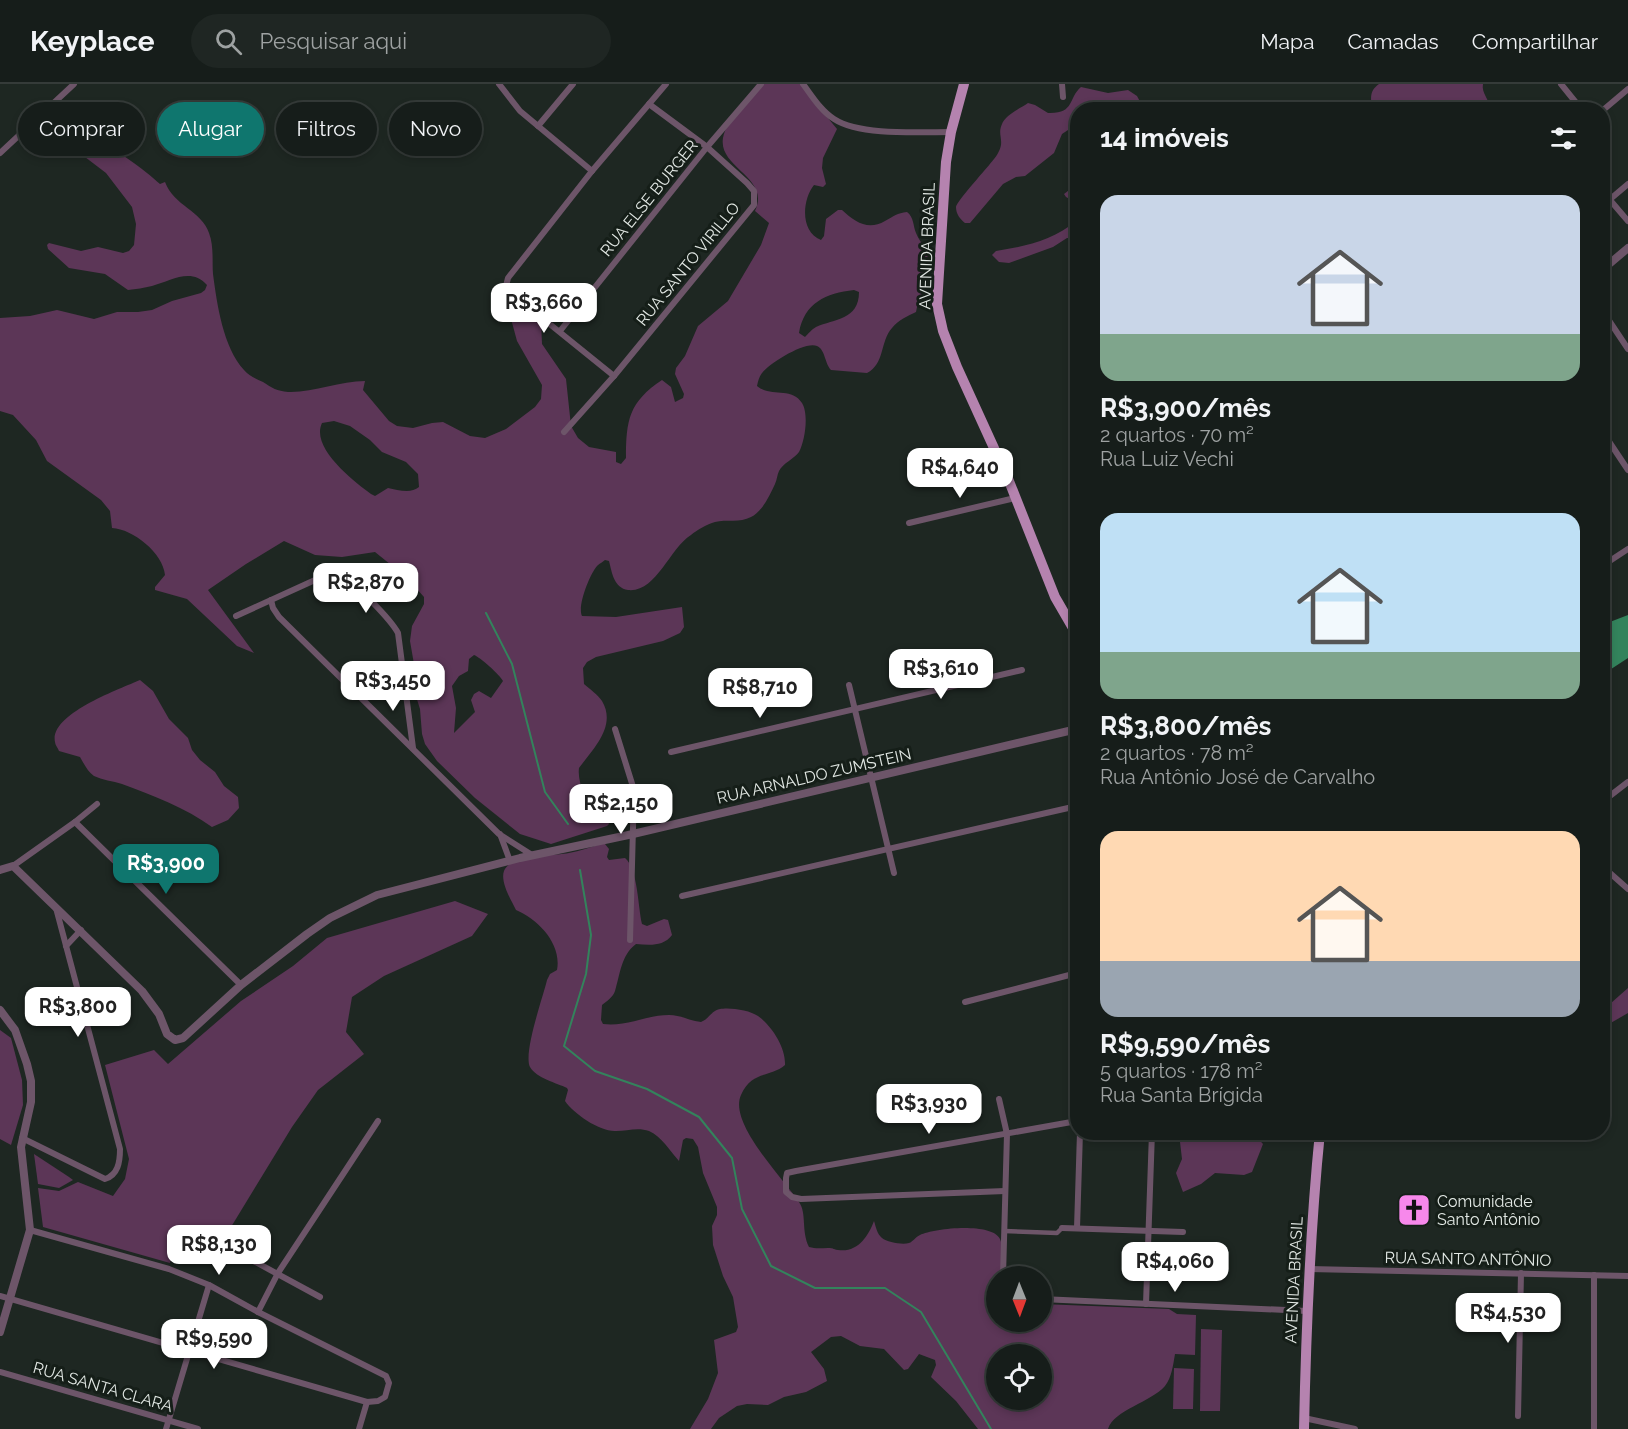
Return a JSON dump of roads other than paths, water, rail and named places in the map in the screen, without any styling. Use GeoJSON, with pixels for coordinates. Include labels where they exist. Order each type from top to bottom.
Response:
{"type":"FeatureCollection","features":[{"type":"Feature","properties":{"kind":"main road","name":"AVENIDA BRASIL"},"geometry":{"type":"LineString","coordinates":[[964,84],[951,132],[946,162],[940,222],[937,304],[943,331],[953,358],[1016,498],[1055,597],[1070,623]]}},
{"type":"Feature","properties":{"kind":"main road","name":"AVENIDA BRASIL"},"geometry":{"type":"LineString","coordinates":[[1304,1423],[1308,1269],[1319,1140]]}},
{"type":"Feature","properties":{"kind":"street"},"geometry":{"type":"LineString","coordinates":[[0,153],[74,84]]}},
{"type":"Feature","properties":{"kind":"street"},"geometry":{"type":"LineString","coordinates":[[499,84],[520,111],[592,171]]}},
{"type":"Feature","properties":{"kind":"street"},"geometry":{"type":"LineString","coordinates":[[538,126],[573,84]]}},
{"type":"Feature","properties":{"kind":"street"},"geometry":{"type":"LineString","coordinates":[[614,375],[510,292],[506,286],[508,278],[592,171],[666,84]]}},
{"type":"Feature","properties":{"kind":"street","name":"RUA ELSE BURGER"},"geometry":{"type":"LineString","coordinates":[[560,331],[707,147],[761,84]]}},
{"type":"Feature","properties":{"kind":"street"},"geometry":{"type":"LineString","coordinates":[[803,84],[824,111],[849,127],[880,131],[951,132]]}},
{"type":"Feature","properties":{"kind":"street"},"geometry":{"type":"LineString","coordinates":[[1062,84],[1063,97]]}},
{"type":"Feature","properties":{"kind":"street"},"geometry":{"type":"LineString","coordinates":[[1561,84],[1576,102]]}},
{"type":"Feature","properties":{"kind":"street"},"geometry":{"type":"LineString","coordinates":[[1610,104],[1628,88]]}},
{"type":"Feature","properties":{"kind":"street"},"geometry":{"type":"LineString","coordinates":[[649,104],[707,147]]}},
{"type":"Feature","properties":{"kind":"street","name":"RUA SANTO VIRILLO"},"geometry":{"type":"LineString","coordinates":[[564,432],[754,205],[754,191],[707,147]]}},
{"type":"Feature","properties":{"kind":"street"},"geometry":{"type":"LineString","coordinates":[[1628,184],[1610,200],[1628,221]]}},
{"type":"Feature","properties":{"kind":"street"},"geometry":{"type":"LineString","coordinates":[[1610,263],[1628,248]]}},
{"type":"Feature","properties":{"kind":"street"},"geometry":{"type":"LineString","coordinates":[[1610,322],[1628,348]]}},
{"type":"Feature","properties":{"kind":"street"},"geometry":{"type":"LineString","coordinates":[[1610,443],[1628,470]]}},
{"type":"Feature","properties":{"kind":"street"},"geometry":{"type":"LineString","coordinates":[[909,523],[1016,498]]}},
{"type":"Feature","properties":{"kind":"street"},"geometry":{"type":"LineString","coordinates":[[1610,561],[1628,549]]}},
{"type":"Feature","properties":{"kind":"street"},"geometry":{"type":"LineString","coordinates":[[236,616],[326,575],[338,574],[350,581],[393,624],[398,633],[402,648],[414,749]]}},
{"type":"Feature","properties":{"kind":"street"},"geometry":{"type":"LineString","coordinates":[[271,600],[279,617],[500,834],[532,855]]}},
{"type":"Feature","properties":{"kind":"street"},"geometry":{"type":"LineString","coordinates":[[671,752],[1023,670]]}},
{"type":"Feature","properties":{"kind":"street"},"geometry":{"type":"LineString","coordinates":[[849,685],[894,873]]}},
{"type":"Feature","properties":{"kind":"street"},"geometry":{"type":"LineString","coordinates":[[615,729],[634,790],[630,940]]}},
{"type":"Feature","properties":{"kind":"street","name":"RUA ARNALDO ZUMSTEIN"},"geometry":{"type":"LineString","coordinates":[[81,930],[142,991],[159,1014],[167,1034],[175,1040],[183,1038],[241,985],[330,918],[354,905],[401,889],[532,855],[633,834],[1070,731]]}},
{"type":"Feature","properties":{"kind":"street"},"geometry":{"type":"LineString","coordinates":[[1610,796],[1628,782]]}},
{"type":"Feature","properties":{"kind":"street"},"geometry":{"type":"LineString","coordinates":[[0,870],[13,866],[97,804]]}},
{"type":"Feature","properties":{"kind":"street"},"geometry":{"type":"LineString","coordinates":[[682,896],[1070,808]]}},
{"type":"Feature","properties":{"kind":"street"},"geometry":{"type":"LineString","coordinates":[[75,822],[241,985]]}},
{"type":"Feature","properties":{"kind":"street"},"geometry":{"type":"LineString","coordinates":[[500,834],[510,861]]}},
{"type":"Feature","properties":{"kind":"street"},"geometry":{"type":"LineString","coordinates":[[13,866],[81,930],[66,946]]}},
{"type":"Feature","properties":{"kind":"street"},"geometry":{"type":"LineString","coordinates":[[1610,873],[1628,888]]}},
{"type":"Feature","properties":{"kind":"street"},"geometry":{"type":"LineString","coordinates":[[22,1138],[105,1179],[109,1179],[120,1163],[120,1149],[55,904]]}},
{"type":"Feature","properties":{"kind":"street"},"geometry":{"type":"LineString","coordinates":[[965,1002],[1070,975]]}},
{"type":"Feature","properties":{"kind":"street"},"geometry":{"type":"LineString","coordinates":[[0,1010],[15,1030],[31,1082],[32,1102],[21,1147],[30,1230],[0,1332]]}},
{"type":"Feature","properties":{"kind":"street"},"geometry":{"type":"LineString","coordinates":[[999,1099],[1007,1134],[1003,1266]]}},
{"type":"Feature","properties":{"kind":"street"},"geometry":{"type":"LineString","coordinates":[[258,1312],[278,1274],[378,1121]]}},
{"type":"Feature","properties":{"kind":"street"},"geometry":{"type":"LineString","coordinates":[[1005,1191],[801,1199],[792,1197],[786,1192],[786,1178],[787,1173],[1070,1122]]}},
{"type":"Feature","properties":{"kind":"street"},"geometry":{"type":"LineString","coordinates":[[1077,1228],[1080,1140]]}},
{"type":"Feature","properties":{"kind":"street"},"geometry":{"type":"LineString","coordinates":[[1146,1304],[1152,1140]]}},
{"type":"Feature","properties":{"kind":"street"},"geometry":{"type":"LineString","coordinates":[[1004,1231],[1057,1233],[1062,1228],[1077,1228],[1183,1232]]}},
{"type":"Feature","properties":{"kind":"street"},"geometry":{"type":"LineString","coordinates":[[0,1296],[367,1402],[378,1401],[385,1397],[388,1383],[386,1376],[209,1285],[170,1269],[30,1230]]}},
{"type":"Feature","properties":{"kind":"street"},"geometry":{"type":"LineString","coordinates":[[226,1246],[320,1297]]}},
{"type":"Feature","properties":{"kind":"street","name":"RUA SANTO ANTÔNIO"},"geometry":{"type":"LineString","coordinates":[[1308,1269],[1628,1276]]}},
{"type":"Feature","properties":{"kind":"street"},"geometry":{"type":"LineString","coordinates":[[1518,1416],[1521,1273]]}},
{"type":"Feature","properties":{"kind":"street"},"geometry":{"type":"LineString","coordinates":[[1594,1275],[1594,1429]]}},
{"type":"Feature","properties":{"kind":"street"},"geometry":{"type":"LineString","coordinates":[[166,1429],[209,1285]]}},
{"type":"Feature","properties":{"kind":"street"},"geometry":{"type":"LineString","coordinates":[[1052,1300],[1307,1311]]}},
{"type":"Feature","properties":{"kind":"street","name":"RUA SANTA CLARA"},"geometry":{"type":"LineString","coordinates":[[0,1372],[198,1429]]}},
{"type":"Feature","properties":{"kind":"street"},"geometry":{"type":"LineString","coordinates":[[359,1429],[367,1402]]}},
{"type":"Feature","properties":{"kind":"street"},"geometry":{"type":"LineString","coordinates":[[1304,1423],[1355,1429]]}},
{"type":"Feature","properties":{"kind":"waterway"},"geometry":{"type":"LineString","coordinates":[[486,613],[512,664],[545,792],[568,824]]}},
{"type":"Feature","properties":{"kind":"waterway"},"geometry":{"type":"LineString","coordinates":[[580,870],[591,935],[586,974],[564,1046],[595,1071],[647,1089],[699,1117],[732,1158],[742,1209],[771,1266],[815,1288],[885,1288],[921,1312],[991,1429]]}},
{"type":"Feature","properties":{"kind":"place","name":"Comunidade Santo Antônio"},"geometry":{"type":"Point","coordinates":[1414,1210]}}]}
